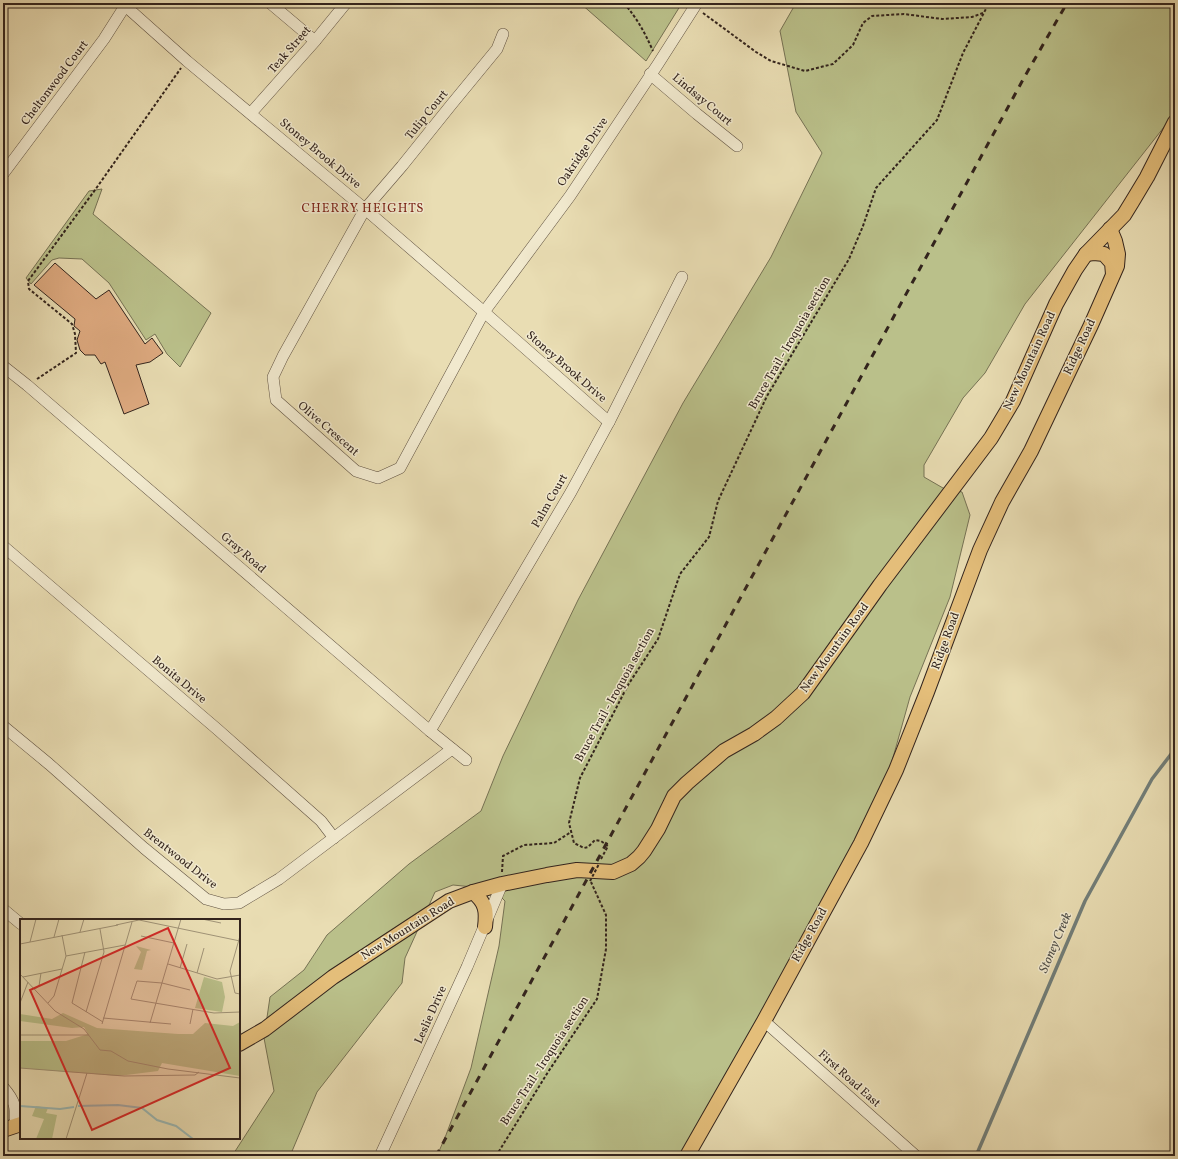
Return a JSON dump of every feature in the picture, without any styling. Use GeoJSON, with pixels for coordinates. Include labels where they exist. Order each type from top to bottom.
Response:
{"type":"FeatureCollection","features":[{"type":"Feature","properties":{"kind":"main road"},"geometry":{"type":"LineString","coordinates":[[1110,229],[1124,214],[1132,202],[1175,122]]}},
{"type":"Feature","properties":{"kind":"main road","name":"New Mountain Road"},"geometry":{"type":"LineString","coordinates":[[240,1043],[265,1029],[333,977],[449,901],[501,884],[577,870],[613,872],[631,864],[639,858],[658,829],[674,796],[724,751],[754,734],[776,718],[803,693],[880,585],[991,438],[1013,401],[1056,304],[1074,270],[1086,254],[1110,229]]}},
{"type":"Feature","properties":{"kind":"main road","name":"Ridge Road"},"geometry":{"type":"LineString","coordinates":[[687,1156],[764,1020],[861,843],[896,770],[980,550],[1002,502],[1031,451],[1117,266],[1118,254],[1116,241],[1110,229]]}},
{"type":"Feature","properties":{"kind":"main road"},"geometry":{"type":"LineString","coordinates":[[1086,254],[1104,254],[1112,263],[1113,274]]}},
{"type":"Feature","properties":{"kind":"main road"},"geometry":{"type":"LineString","coordinates":[[473,892],[482,901],[486,917],[485,927]]}},
{"type":"Feature","properties":{"kind":"street"},"geometry":{"type":"LineString","coordinates":[[270,3],[315,41]]}},
{"type":"Feature","properties":{"kind":"street","name":"Teak Street"},"geometry":{"type":"LineString","coordinates":[[251,113],[315,41],[346,3]]}},
{"type":"Feature","properties":{"kind":"street","name":"Stoney Brook Drive"},"geometry":{"type":"LineString","coordinates":[[124,4],[187,61],[365,209],[609,422]]}},
{"type":"Feature","properties":{"kind":"street","name":"Cheltonwood Court"},"geometry":{"type":"LineString","coordinates":[[3,174],[104,39],[124,4]]}},
{"type":"Feature","properties":{"kind":"street","name":"Oakridge Drive"},"geometry":{"type":"LineString","coordinates":[[484,312],[570,196],[658,64],[695,5]]}},
{"type":"Feature","properties":{"kind":"street","name":"Tulip Court"},"geometry":{"type":"LineString","coordinates":[[365,209],[498,50],[503,34]]}},
{"type":"Feature","properties":{"kind":"street","name":"Lindsay Court"},"geometry":{"type":"LineString","coordinates":[[650,74],[737,146]]}},
{"type":"Feature","properties":{"kind":"street","name":"Olive Crescent"},"geometry":{"type":"LineString","coordinates":[[365,209],[283,356],[273,377],[276,400],[356,471],[378,478],[400,468],[484,312]]}},
{"type":"Feature","properties":{"kind":"street","name":"Palm Court"},"geometry":{"type":"LineString","coordinates":[[430,731],[571,492],[609,422],[682,277]]}},
{"type":"Feature","properties":{"kind":"street","name":"Gray Road"},"geometry":{"type":"LineString","coordinates":[[3,366],[430,731],[466,760]]}},
{"type":"Feature","properties":{"kind":"street","name":"Bonita Drive"},"geometry":{"type":"LineString","coordinates":[[3,546],[321,821],[334,838]]}},
{"type":"Feature","properties":{"kind":"street","name":"Brentwood Drive"},"geometry":{"type":"LineString","coordinates":[[3,726],[49,764],[144,848],[206,899],[224,904],[239,903],[279,879],[452,749]]}},
{"type":"Feature","properties":{"kind":"street","name":"Leslie Drive"},"geometry":{"type":"LineString","coordinates":[[380,1156],[423,1066],[485,927],[501,884]]}},
{"type":"Feature","properties":{"kind":"street"},"geometry":{"type":"LineString","coordinates":[[3,909],[20,923]]}},
{"type":"Feature","properties":{"kind":"street","name":"First Road East"},"geometry":{"type":"LineString","coordinates":[[764,1020],[916,1156]]}},
{"type":"Feature","properties":{"kind":"street"},"geometry":{"type":"LineString","coordinates":[[3,1087],[12,1097],[14,1104],[15,1110],[13,1126]]}},
{"type":"Feature","properties":{"kind":"path"},"geometry":{"type":"LineString","coordinates":[[624,3],[638,20],[658,64]]}},
{"type":"Feature","properties":{"kind":"path","name":"Bruce Trail - Iroquoia section"},"geometry":{"type":"LineString","coordinates":[[496,1156],[548,1072],[597,999],[606,949],[606,915],[590,881],[608,846],[602,841],[595,840],[588,847],[584,848],[574,843],[569,823],[580,778],[628,686],[658,639],[680,574],[709,537],[718,501],[767,396],[849,259],[863,226],[876,188],[936,120],[963,53],[989,3]]}},
{"type":"Feature","properties":{"kind":"path"},"geometry":{"type":"LineString","coordinates":[[695,5],[756,52],[771,61],[805,71],[833,64],[853,45],[863,23],[872,16],[904,14],[942,19],[972,17],[984,12]]}},
{"type":"Feature","properties":{"kind":"path"},"geometry":{"type":"LineString","coordinates":[[27,385],[76,353],[75,334],[72,324],[29,289],[28,281],[100,184],[178,71],[187,61]]}},
{"type":"Feature","properties":{"kind":"path"},"geometry":{"type":"LineString","coordinates":[[501,884],[504,856],[524,845],[554,843],[571,832]]}},
{"type":"Feature","properties":{"kind":"green space"},"geometry":{"type":"Polygon","coordinates":[[[580,3],[682,3],[646,61],[580,3]]]}},
{"type":"Feature","properties":{"kind":"green space"},"geometry":{"type":"Polygon","coordinates":[[[796,3],[1175,3],[1175,113],[1025,304],[985,373],[963,398],[924,465],[924,477],[943,488],[962,492],[970,515],[950,597],[910,697],[878,811],[684,1156],[437,1156],[471,1068],[499,946],[505,901],[493,889],[453,885],[435,892],[405,958],[402,983],[317,1092],[290,1156],[232,1156],[274,1091],[264,1038],[270,997],[304,970],[327,935],[409,864],[481,811],[503,756],[578,600],[683,403],[771,257],[822,153],[796,112],[780,31],[796,3]]]}},
{"type":"Feature","properties":{"kind":"green space"},"geometry":{"type":"Polygon","coordinates":[[[102,189],[93,214],[211,313],[180,367],[167,354],[155,334],[146,340],[109,283],[82,259],[59,258],[52,260],[31,284],[26,278],[89,191],[102,189]]]}},
{"type":"Feature","properties":{"kind":"building"},"geometry":{"type":"Polygon","coordinates":[[[55,263],[96,299],[109,290],[145,344],[152,338],[163,353],[150,362],[136,365],[149,404],[124,414],[105,362],[101,364],[95,355],[85,355],[80,350],[77,340],[80,331],[74,326],[75,319],[34,285],[55,263]]]}},
{"type":"Feature","properties":{"kind":"waterway","name":"Stoney Creek"},"geometry":{"type":"LineString","coordinates":[[976,1156],[1085,901],[1152,779],[1175,749]]}},
{"type":"Feature","properties":{"kind":"railway"},"geometry":{"type":"LineString","coordinates":[[436,1156],[1025,76],[1067,3]]}},
{"type":"Feature","properties":{"kind":"district","name":"CHERRY HEIGHTS"},"geometry":{"type":"Point","coordinates":[363,209]}}]}
